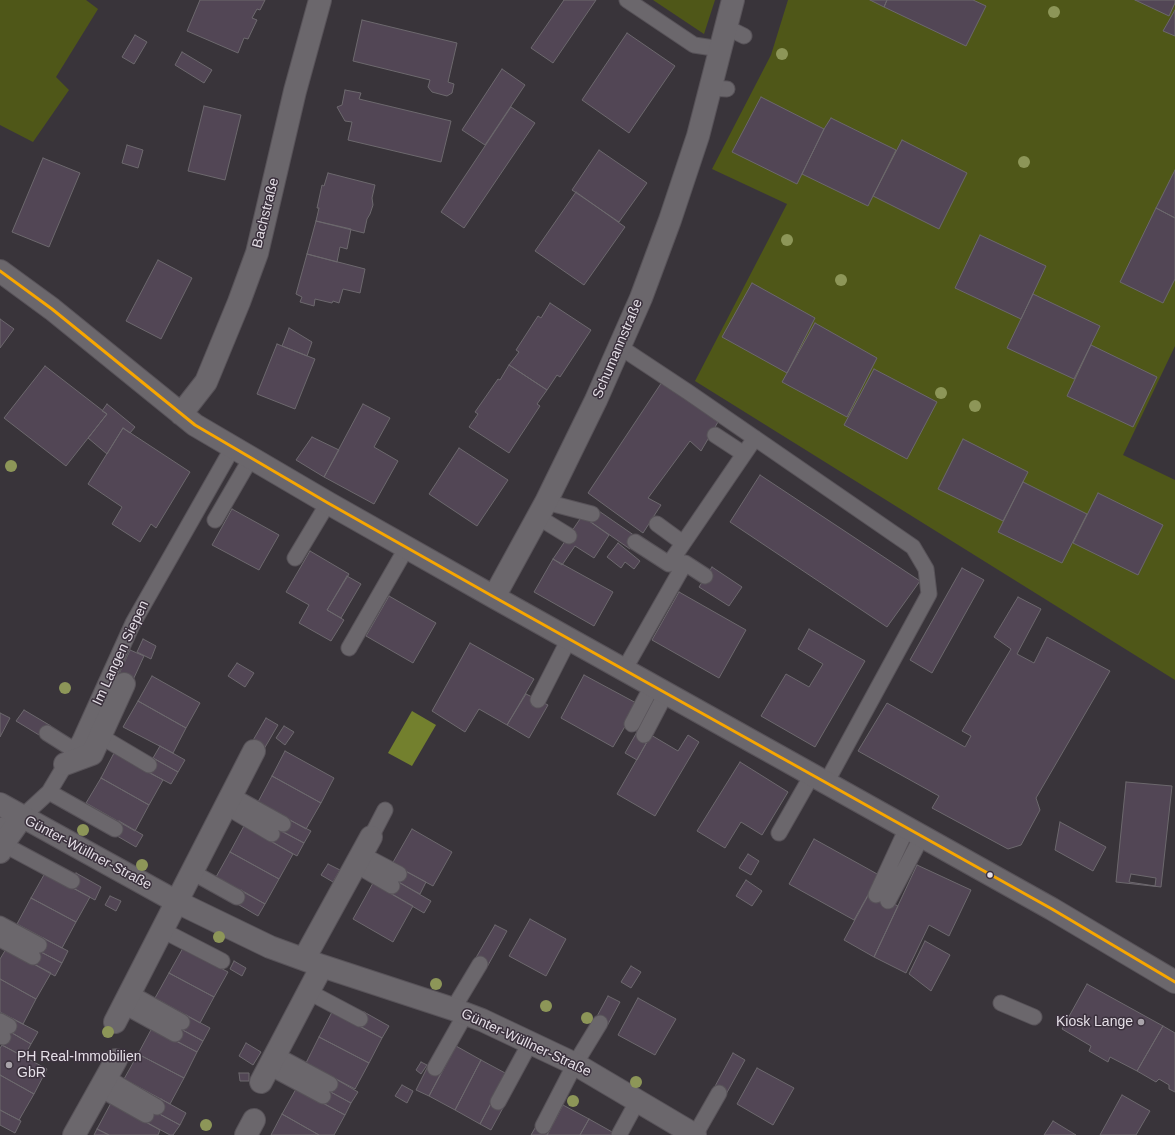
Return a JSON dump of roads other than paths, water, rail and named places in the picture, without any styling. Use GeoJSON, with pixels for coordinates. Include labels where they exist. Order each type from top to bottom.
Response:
{"type":"FeatureCollection","features":[{"type":"Feature","properties":{"kind":"street","name":"Bachstraße"},"geometry":{"type":"LineString","coordinates":[[181,414],[206,382],[239,302],[257,253],[296,91],[320,0]]}},
{"type":"Feature","properties":{"kind":"street","name":"Schumannstraße"},"geometry":{"type":"LineString","coordinates":[[494,598],[542,510],[606,381],[641,298],[670,220],[698,136],[718,88],[720,49],[735,32],[733,0]]}},
{"type":"Feature","properties":{"kind":"street"},"geometry":{"type":"LineString","coordinates":[[0,271],[52,308],[195,425],[494,598],[1052,909],[1175,982]]}},
{"type":"Feature","properties":{"kind":"street"},"geometry":{"type":"LineString","coordinates":[[70,757],[92,754],[126,681]]}},
{"type":"Feature","properties":{"kind":"street"},"geometry":{"type":"LineString","coordinates":[[123,1007],[255,748]]}},
{"type":"Feature","properties":{"kind":"street","name":"Günter-Wüllner-Straße"},"geometry":{"type":"LineString","coordinates":[[0,804],[177,902],[270,947],[313,963],[460,1011],[575,1064],[638,1100],[687,1133]]}},
{"type":"Feature","properties":{"kind":"street","name":"Im Langen Siepen"},"geometry":{"type":"LineString","coordinates":[[1,841],[22,817]]}},
{"type":"Feature","properties":{"kind":"street"},"geometry":{"type":"LineString","coordinates":[[269,1068],[309,992],[313,963],[363,852]]}},
{"type":"Feature","properties":{"kind":"street"},"geometry":{"type":"LineString","coordinates":[[74,1135],[107,1076]]}},
{"type":"Feature","properties":{"kind":"lane"},"geometry":{"type":"LineString","coordinates":[[627,0],[694,45],[720,49]]}},
{"type":"Feature","properties":{"kind":"lane"},"geometry":{"type":"LineString","coordinates":[[620,347],[913,547],[926,569],[929,594],[819,779],[779,833]]}},
{"type":"Feature","properties":{"kind":"lane"},"geometry":{"type":"LineString","coordinates":[[716,436],[744,454]]}},
{"type":"Feature","properties":{"kind":"lane"},"geometry":{"type":"LineString","coordinates":[[636,542],[669,564],[755,438]]}},
{"type":"Feature","properties":{"kind":"lane"},"geometry":{"type":"LineString","coordinates":[[215,520],[242,452]]}},
{"type":"Feature","properties":{"kind":"lane","name":"Im Langen Siepen"},"geometry":{"type":"LineString","coordinates":[[22,817],[49,792],[80,740],[133,622],[242,452]]}},
{"type":"Feature","properties":{"kind":"lane"},"geometry":{"type":"LineString","coordinates":[[295,558],[328,503]]}},
{"type":"Feature","properties":{"kind":"lane"},"geometry":{"type":"LineString","coordinates":[[542,510],[592,514]]}},
{"type":"Feature","properties":{"kind":"lane"},"geometry":{"type":"LineString","coordinates":[[542,510],[569,536]]}},
{"type":"Feature","properties":{"kind":"lane"},"geometry":{"type":"LineString","coordinates":[[657,524],[683,543]]}},
{"type":"Feature","properties":{"kind":"lane"},"geometry":{"type":"LineString","coordinates":[[349,648],[407,547]]}},
{"type":"Feature","properties":{"kind":"lane"},"geometry":{"type":"LineString","coordinates":[[624,670],[685,563],[706,576]]}},
{"type":"Feature","properties":{"kind":"lane"},"geometry":{"type":"LineString","coordinates":[[538,700],[570,639]]}},
{"type":"Feature","properties":{"kind":"lane"},"geometry":{"type":"LineString","coordinates":[[632,724],[659,689]]}},
{"type":"Feature","properties":{"kind":"lane"},"geometry":{"type":"LineString","coordinates":[[644,735],[659,689]]}},
{"type":"Feature","properties":{"kind":"lane"},"geometry":{"type":"LineString","coordinates":[[47,733],[70,757]]}},
{"type":"Feature","properties":{"kind":"lane"},"geometry":{"type":"LineString","coordinates":[[100,736],[149,765]]}},
{"type":"Feature","properties":{"kind":"lane"},"geometry":{"type":"LineString","coordinates":[[49,792],[114,829]]}},
{"type":"Feature","properties":{"kind":"lane"},"geometry":{"type":"LineString","coordinates":[[228,801],[277,829]]}},
{"type":"Feature","properties":{"kind":"lane"},"geometry":{"type":"LineString","coordinates":[[385,810],[363,852],[395,880]]}},
{"type":"Feature","properties":{"kind":"lane"},"geometry":{"type":"LineString","coordinates":[[882,898],[914,832]]}},
{"type":"Feature","properties":{"kind":"lane"},"geometry":{"type":"LineString","coordinates":[[1,841],[72,881]]}},
{"type":"Feature","properties":{"kind":"lane"},"geometry":{"type":"LineString","coordinates":[[192,872],[237,897]]}},
{"type":"Feature","properties":{"kind":"lane"},"geometry":{"type":"LineString","coordinates":[[0,924],[36,951],[0,939]]}},
{"type":"Feature","properties":{"kind":"lane"},"geometry":{"type":"LineString","coordinates":[[162,930],[222,962]]}},
{"type":"Feature","properties":{"kind":"lane"},"geometry":{"type":"LineString","coordinates":[[435,1068],[480,964]]}},
{"type":"Feature","properties":{"kind":"lane"},"geometry":{"type":"LineString","coordinates":[[309,992],[360,1019]]}},
{"type":"Feature","properties":{"kind":"lane"},"geometry":{"type":"LineString","coordinates":[[1001,1003],[1034,1017]]}},
{"type":"Feature","properties":{"kind":"lane"},"geometry":{"type":"LineString","coordinates":[[123,1007],[178,1028]]}},
{"type":"Feature","properties":{"kind":"lane"},"geometry":{"type":"LineString","coordinates":[[543,1126],[575,1064],[600,1023]]}},
{"type":"Feature","properties":{"kind":"lane"},"geometry":{"type":"LineString","coordinates":[[498,1102],[530,1043]]}},
{"type":"Feature","properties":{"kind":"lane"},"geometry":{"type":"LineString","coordinates":[[269,1068],[327,1090]]}},
{"type":"Feature","properties":{"kind":"lane"},"geometry":{"type":"LineString","coordinates":[[107,1076],[152,1111]]}},
{"type":"Feature","properties":{"kind":"lane"},"geometry":{"type":"LineString","coordinates":[[687,1133],[719,1093]]}},
{"type":"Feature","properties":{"kind":"lane"},"geometry":{"type":"LineString","coordinates":[[620,1135],[638,1100]]}},
{"type":"Feature","properties":{"kind":"place","name":"Kiosk Lange"},"geometry":{"type":"Point","coordinates":[1141,1022]}},
{"type":"Feature","properties":{"kind":"place","name":"PH Real-Immobilien GbR"},"geometry":{"type":"Point","coordinates":[9,1065]}}]}
